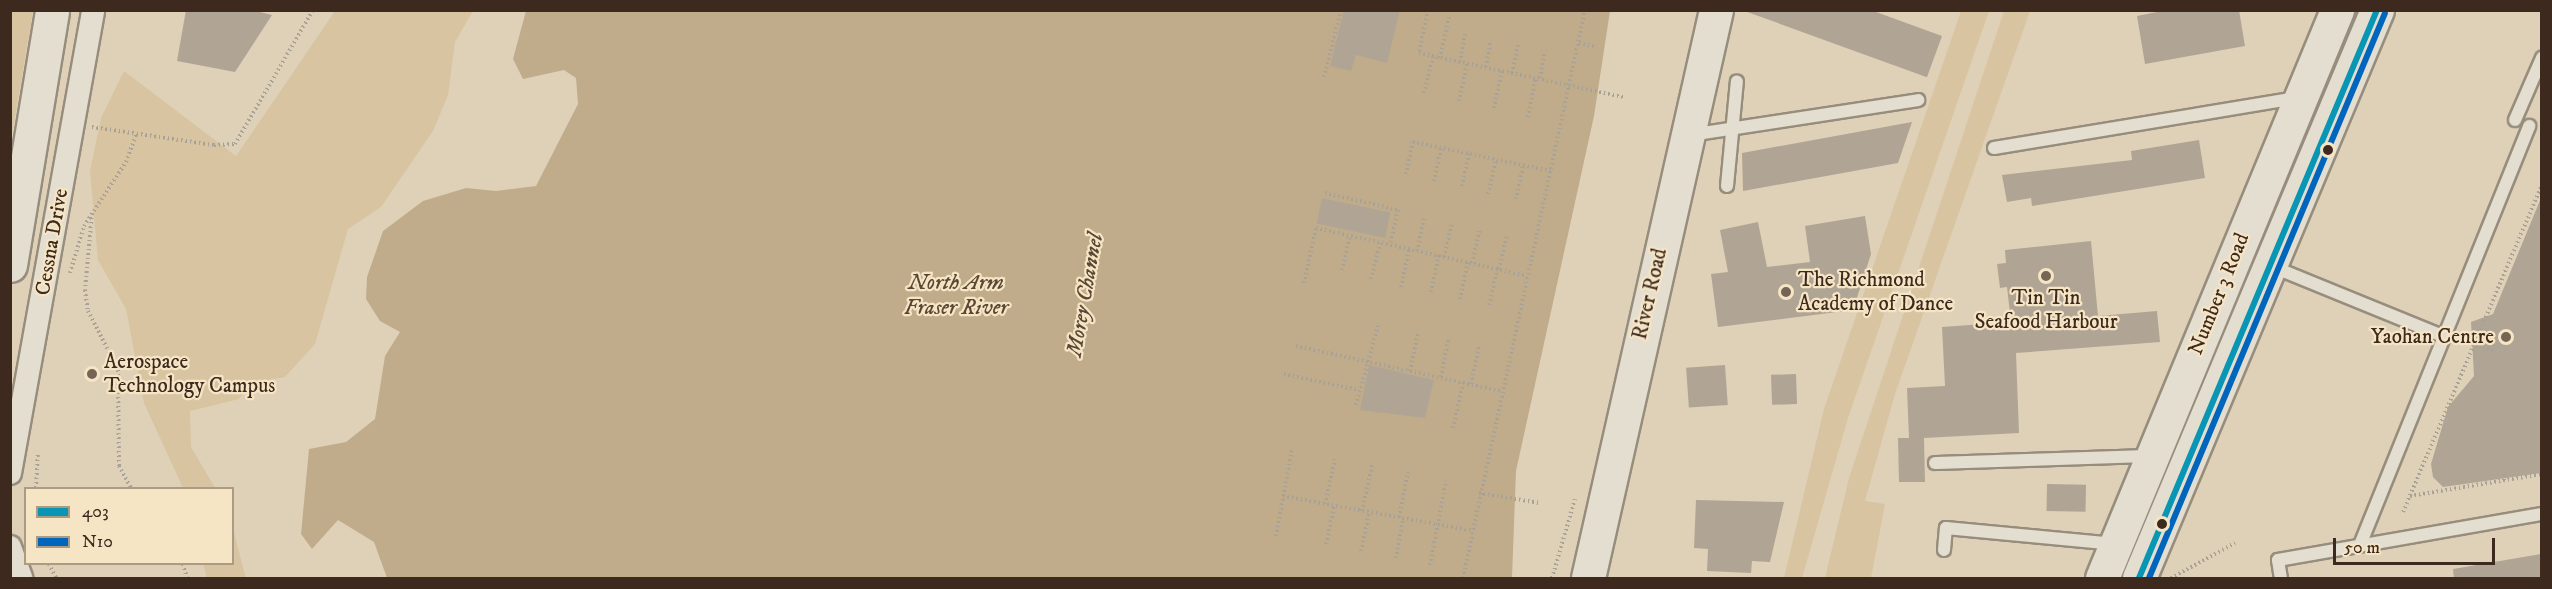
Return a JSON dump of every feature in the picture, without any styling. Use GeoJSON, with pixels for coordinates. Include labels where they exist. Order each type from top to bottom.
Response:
{"type":"FeatureCollection","features":[{"type":"Feature","properties":{"kind":"main road"},"geometry":{"type":"LineString","coordinates":[[10,265],[52,10]]}},
{"type":"Feature","properties":{"kind":"main road","name":"River Road"},"geometry":{"type":"LineString","coordinates":[[1588,579],[1716,10]]}},
{"type":"Feature","properties":{"kind":"main road","name":"Number 3 Road"},"geometry":{"type":"LineString","coordinates":[[2103,579],[2337,10]]}},
{"type":"Feature","properties":{"kind":"main road","name":"Number 3 Road"},"geometry":{"type":"LineString","coordinates":[[2139,579],[2377,10]]}},
{"type":"Feature","properties":{"kind":"main road"},"geometry":{"type":"LineString","coordinates":[[2236,252],[2271,266]]}},
{"type":"Feature","properties":{"kind":"street","name":"Cessna Drive"},"geometry":{"type":"LineString","coordinates":[[10,473],[93,10]]}},
{"type":"Feature","properties":{"kind":"street"},"geometry":{"type":"LineString","coordinates":[[10,547],[21,579]]}},
{"type":"Feature","properties":{"kind":"lane"},"geometry":{"type":"LineString","coordinates":[[2360,545],[2529,126],[2515,120],[2541,58]]}},
{"type":"Feature","properties":{"kind":"lane"},"geometry":{"type":"LineString","coordinates":[[1727,186],[1730,130],[1737,81]]}},
{"type":"Feature","properties":{"kind":"lane"},"geometry":{"type":"LineString","coordinates":[[1994,147],[2301,97]]}},
{"type":"Feature","properties":{"kind":"lane"},"geometry":{"type":"LineString","coordinates":[[1686,136],[1918,100]]}},
{"type":"Feature","properties":{"kind":"lane"},"geometry":{"type":"LineString","coordinates":[[2271,266],[2445,337]]}},
{"type":"Feature","properties":{"kind":"lane"},"geometry":{"type":"LineString","coordinates":[[1935,463],[2153,455]]}},
{"type":"Feature","properties":{"kind":"lane"},"geometry":{"type":"LineString","coordinates":[[2281,579],[2278,560],[2541,514]]}},
{"type":"Feature","properties":{"kind":"lane"},"geometry":{"type":"LineString","coordinates":[[1944,550],[1946,528],[2116,544]]}},
{"type":"Feature","properties":{"kind":"path"},"geometry":{"type":"LineString","coordinates":[[92,127],[235,144],[313,10]]}},
{"type":"Feature","properties":{"kind":"path"},"geometry":{"type":"LineString","coordinates":[[1324,77],[1341,10]]}},
{"type":"Feature","properties":{"kind":"path"},"geometry":{"type":"LineString","coordinates":[[1428,10],[1419,53],[1623,97]]}},
{"type":"Feature","properties":{"kind":"path"},"geometry":{"type":"LineString","coordinates":[[1463,579],[1479,492],[1585,10]]}},
{"type":"Feature","properties":{"kind":"path"},"geometry":{"type":"LineString","coordinates":[[1440,58],[1449,16]]}},
{"type":"Feature","properties":{"kind":"path"},"geometry":{"type":"LineString","coordinates":[[1460,62],[1465,34]]}},
{"type":"Feature","properties":{"kind":"path"},"geometry":{"type":"LineString","coordinates":[[1486,67],[1491,40]]}},
{"type":"Feature","properties":{"kind":"path"},"geometry":{"type":"LineString","coordinates":[[1579,43],[1597,47]]}},
{"type":"Feature","properties":{"kind":"path"},"geometry":{"type":"LineString","coordinates":[[1512,73],[1518,45]]}},
{"type":"Feature","properties":{"kind":"path"},"geometry":{"type":"LineString","coordinates":[[1528,117],[1545,51]]}},
{"type":"Feature","properties":{"kind":"path"},"geometry":{"type":"LineString","coordinates":[[1424,93],[1433,56]]}},
{"type":"Feature","properties":{"kind":"path"},"geometry":{"type":"LineString","coordinates":[[1459,101],[1467,63]]}},
{"type":"Feature","properties":{"kind":"path"},"geometry":{"type":"LineString","coordinates":[[1494,108],[1502,71]]}},
{"type":"Feature","properties":{"kind":"path"},"geometry":{"type":"LineString","coordinates":[[68,282],[92,213],[126,162],[136,134]]}},
{"type":"Feature","properties":{"kind":"path"},"geometry":{"type":"LineString","coordinates":[[1406,174],[1413,142],[1551,171]]}},
{"type":"Feature","properties":{"kind":"path"},"geometry":{"type":"LineString","coordinates":[[1434,181],[1441,148]]}},
{"type":"Feature","properties":{"kind":"path"},"geometry":{"type":"LineString","coordinates":[[1462,186],[1469,154]]}},
{"type":"Feature","properties":{"kind":"path"},"geometry":{"type":"LineString","coordinates":[[1488,194],[1496,159]]}},
{"type":"Feature","properties":{"kind":"path"},"geometry":{"type":"LineString","coordinates":[[1516,199],[1524,165]]}},
{"type":"Feature","properties":{"kind":"path"},"geometry":{"type":"LineString","coordinates":[[2403,512],[2541,185]]}},
{"type":"Feature","properties":{"kind":"path"},"geometry":{"type":"LineString","coordinates":[[1325,193],[1398,210],[1390,245]]}},
{"type":"Feature","properties":{"kind":"path"},"geometry":{"type":"LineString","coordinates":[[92,213],[84,290],[88,311],[118,370],[119,466],[130,487]]}},
{"type":"Feature","properties":{"kind":"path"},"geometry":{"type":"LineString","coordinates":[[1417,251],[1424,217]]}},
{"type":"Feature","properties":{"kind":"path"},"geometry":{"type":"LineString","coordinates":[[1431,292],[1452,223]]}},
{"type":"Feature","properties":{"kind":"path"},"geometry":{"type":"LineString","coordinates":[[1304,284],[1316,228],[1527,276]]}},
{"type":"Feature","properties":{"kind":"path"},"geometry":{"type":"LineString","coordinates":[[1460,299],[1480,229]]}},
{"type":"Feature","properties":{"kind":"path"},"geometry":{"type":"LineString","coordinates":[[1489,305],[1507,235]]}},
{"type":"Feature","properties":{"kind":"path"},"geometry":{"type":"LineString","coordinates":[[1342,270],[1350,236]]}},
{"type":"Feature","properties":{"kind":"path"},"geometry":{"type":"LineString","coordinates":[[1371,279],[1380,243]]}},
{"type":"Feature","properties":{"kind":"path"},"geometry":{"type":"LineString","coordinates":[[1401,287],[1409,249]]}},
{"type":"Feature","properties":{"kind":"path"},"geometry":{"type":"LineString","coordinates":[[1356,405],[1365,362],[1378,326]]}},
{"type":"Feature","properties":{"kind":"path"},"geometry":{"type":"LineString","coordinates":[[1410,371],[1418,333]]}},
{"type":"Feature","properties":{"kind":"path"},"geometry":{"type":"LineString","coordinates":[[1441,378],[1448,340]]}},
{"type":"Feature","properties":{"kind":"path"},"geometry":{"type":"LineString","coordinates":[[2475,342],[2496,352]]}},
{"type":"Feature","properties":{"kind":"path"},"geometry":{"type":"LineString","coordinates":[[1296,346],[1501,391]]}},
{"type":"Feature","properties":{"kind":"path"},"geometry":{"type":"LineString","coordinates":[[1471,384],[1479,346]]}},
{"type":"Feature","properties":{"kind":"path"},"geometry":{"type":"LineString","coordinates":[[1284,374],[1358,390]]}},
{"type":"Feature","properties":{"kind":"path"},"geometry":{"type":"LineString","coordinates":[[1453,428],[1462,383]]}},
{"type":"Feature","properties":{"kind":"path"},"geometry":{"type":"LineString","coordinates":[[1276,536],[1292,450]]}},
{"type":"Feature","properties":{"kind":"path"},"geometry":{"type":"LineString","coordinates":[[1325,504],[1335,459]]}},
{"type":"Feature","properties":{"kind":"path"},"geometry":{"type":"LineString","coordinates":[[1362,511],[1372,465]]}},
{"type":"Feature","properties":{"kind":"path"},"geometry":{"type":"LineString","coordinates":[[1396,558],[1408,472]]}},
{"type":"Feature","properties":{"kind":"path"},"geometry":{"type":"LineString","coordinates":[[2504,474],[2504,480]]}},
{"type":"Feature","properties":{"kind":"path"},"geometry":{"type":"LineString","coordinates":[[2409,496],[2541,474]]}},
{"type":"Feature","properties":{"kind":"path"},"geometry":{"type":"LineString","coordinates":[[1430,565],[1446,481]]}},
{"type":"Feature","properties":{"kind":"path"},"geometry":{"type":"LineString","coordinates":[[1479,492],[1540,503]]}},
{"type":"Feature","properties":{"kind":"path"},"geometry":{"type":"LineString","coordinates":[[1283,496],[1473,531]]}},
{"type":"Feature","properties":{"kind":"path"},"geometry":{"type":"LineString","coordinates":[[1552,579],[1575,499]]}},
{"type":"Feature","properties":{"kind":"path"},"geometry":{"type":"LineString","coordinates":[[1326,544],[1334,505]]}},
{"type":"Feature","properties":{"kind":"path"},"geometry":{"type":"LineString","coordinates":[[1361,551],[1369,512]]}},
{"type":"Feature","properties":{"kind":"path"},"geometry":{"type":"LineString","coordinates":[[2171,578],[2235,543]]}},
{"type":"Feature","properties":{"kind":"path"},"geometry":{"type":"LineString","coordinates":[[49,565],[56,579]]}},
{"type":"Feature","properties":{"kind":"shaded area"},"geometry":{"type":"Polygon","coordinates":[[[10,11],[33,11],[11,140],[10,11]]]}},
{"type":"Feature","properties":{"kind":"shaded area"},"geometry":{"type":"Polygon","coordinates":[[[335,11],[473,11],[455,42],[448,95],[433,131],[381,207],[348,229],[315,344],[285,377],[250,383],[239,399],[190,411],[191,447],[214,487],[183,487],[144,403],[126,309],[98,260],[90,171],[101,118],[124,71],[236,156],[335,11]]]}},
{"type":"Feature","properties":{"kind":"shaded area"},"geometry":{"type":"Polygon","coordinates":[[[1961,11],[1989,11],[1848,418],[1802,578],[1784,578],[1824,409],[1961,11]]]}},
{"type":"Feature","properties":{"kind":"shaded area"},"geometry":{"type":"Polygon","coordinates":[[[2004,11],[2030,11],[1895,394],[1865,501],[1885,504],[1871,578],[1825,578],[1849,478],[2004,11]]]}},
{"type":"Feature","properties":{"kind":"shaded area"},"geometry":{"type":"Polygon","coordinates":[[[234,533],[246,578],[207,578],[203,565],[234,565],[234,533]]]}},
{"type":"Feature","properties":{"kind":"water","name":"North Arm Fraser River"},"geometry":{"type":"Polygon","coordinates":[[[526,11],[1610,11],[1594,116],[1516,471],[1512,578],[387,578],[374,542],[338,520],[312,549],[301,534],[309,449],[346,442],[375,419],[385,356],[400,332],[380,321],[366,299],[367,277],[383,231],[423,201],[466,188],[496,191],[536,186],[578,104],[576,78],[564,70],[523,79],[513,59],[526,11]]]}},
{"type":"Feature","properties":{"kind":"building"},"geometry":{"type":"Polygon","coordinates":[[[186,10],[252,10],[272,15],[235,72],[177,61],[186,10]]]}},
{"type":"Feature","properties":{"kind":"building"},"geometry":{"type":"Polygon","coordinates":[[[1344,10],[1400,10],[1387,63],[1356,55],[1351,71],[1330,66],[1344,10]]]}},
{"type":"Feature","properties":{"kind":"building"},"geometry":{"type":"Polygon","coordinates":[[[1742,10],[1871,10],[1942,36],[1927,77],[1742,10]]]}},
{"type":"Feature","properties":{"kind":"building"},"geometry":{"type":"Polygon","coordinates":[[[2167,10],[2239,10],[2245,46],[2145,64],[2137,16],[2167,10]]]}},
{"type":"Feature","properties":{"kind":"building"},"geometry":{"type":"Polygon","coordinates":[[[1912,122],[1898,163],[1743,191],[1742,153],[1912,122]]]}},
{"type":"Feature","properties":{"kind":"building"},"geometry":{"type":"Polygon","coordinates":[[[2199,140],[2205,178],[2032,206],[2031,198],[2007,202],[2002,175],[2132,160],[2131,151],[2199,140]]]}},
{"type":"Feature","properties":{"kind":"building"},"geometry":{"type":"Polygon","coordinates":[[[1322,198],[1390,213],[1385,238],[1317,223],[1322,198]]]}},
{"type":"Feature","properties":{"kind":"building","name":"Yaohan Centre"},"geometry":{"type":"Polygon","coordinates":[[[2541,198],[2541,473],[2443,487],[2433,477],[2431,464],[2448,407],[2474,376],[2471,322],[2493,314],[2541,198]]]}},
{"type":"Feature","properties":{"kind":"building","name":"The Richmond Academy of Dance"},"geometry":{"type":"Polygon","coordinates":[[[1865,216],[1871,254],[1853,310],[1718,327],[1711,274],[1728,272],[1720,230],[1758,222],[1767,267],[1810,262],[1805,226],[1865,216]]]}},
{"type":"Feature","properties":{"kind":"building"},"geometry":{"type":"Polygon","coordinates":[[[2091,241],[2098,316],[2157,311],[2160,342],[2016,353],[2019,433],[1924,438],[1925,482],[1899,482],[1898,438],[1909,438],[1907,388],[1945,386],[1942,327],[2011,322],[2007,287],[2000,288],[1997,264],[2006,263],[2005,250],[2091,241]]]}},
{"type":"Feature","properties":{"kind":"building"},"geometry":{"type":"Polygon","coordinates":[[[1369,365],[1434,380],[1425,418],[1360,410],[1369,365]]]}},
{"type":"Feature","properties":{"kind":"building"},"geometry":{"type":"Polygon","coordinates":[[[1725,365],[1728,405],[1689,408],[1686,368],[1725,365]]]}},
{"type":"Feature","properties":{"kind":"building"},"geometry":{"type":"Polygon","coordinates":[[[1796,374],[1797,404],[1772,405],[1771,375],[1796,374]]]}},
{"type":"Feature","properties":{"kind":"building"},"geometry":{"type":"Polygon","coordinates":[[[2047,484],[2086,485],[2086,512],[2047,511],[2047,484]]]}},
{"type":"Feature","properties":{"kind":"building"},"geometry":{"type":"Polygon","coordinates":[[[1696,500],[1784,502],[1770,562],[1752,561],[1751,573],[1707,571],[1708,549],[1694,548],[1696,500]]]}},
{"type":"Feature","properties":{"kind":"building"},"geometry":{"type":"Polygon","coordinates":[[[2541,554],[2541,579],[2454,579],[2453,569],[2541,554]]]}},
{"type":"Feature","properties":{"kind":"transit line","name":"403"},"geometry":{"type":"LineString","coordinates":[[2139,578],[2377,10]]}},
{"type":"Feature","properties":{"kind":"transit line","name":"N10"},"geometry":{"type":"LineString","coordinates":[[2149,578],[2385,13]]}},
{"type":"Feature","properties":{"kind":"place","name":"Tin Tin Seafood Harbour"},"geometry":{"type":"Point","coordinates":[2046,276]}},
{"type":"Feature","properties":{"kind":"place","name":"The Richmond Academy of Dance"},"geometry":{"type":"Point","coordinates":[1786,292]}},
{"type":"Feature","properties":{"kind":"place","name":"Yaohan Centre"},"geometry":{"type":"Point","coordinates":[2506,337]}},
{"type":"Feature","properties":{"kind":"place","name":"Aerospace Technology Campus"},"geometry":{"type":"Point","coordinates":[92,374]}},
{"type":"Feature","properties":{"kind":"water label","name":"Morey Channel"},"geometry":{"type":"Point","coordinates":[1085,295]}}]}
